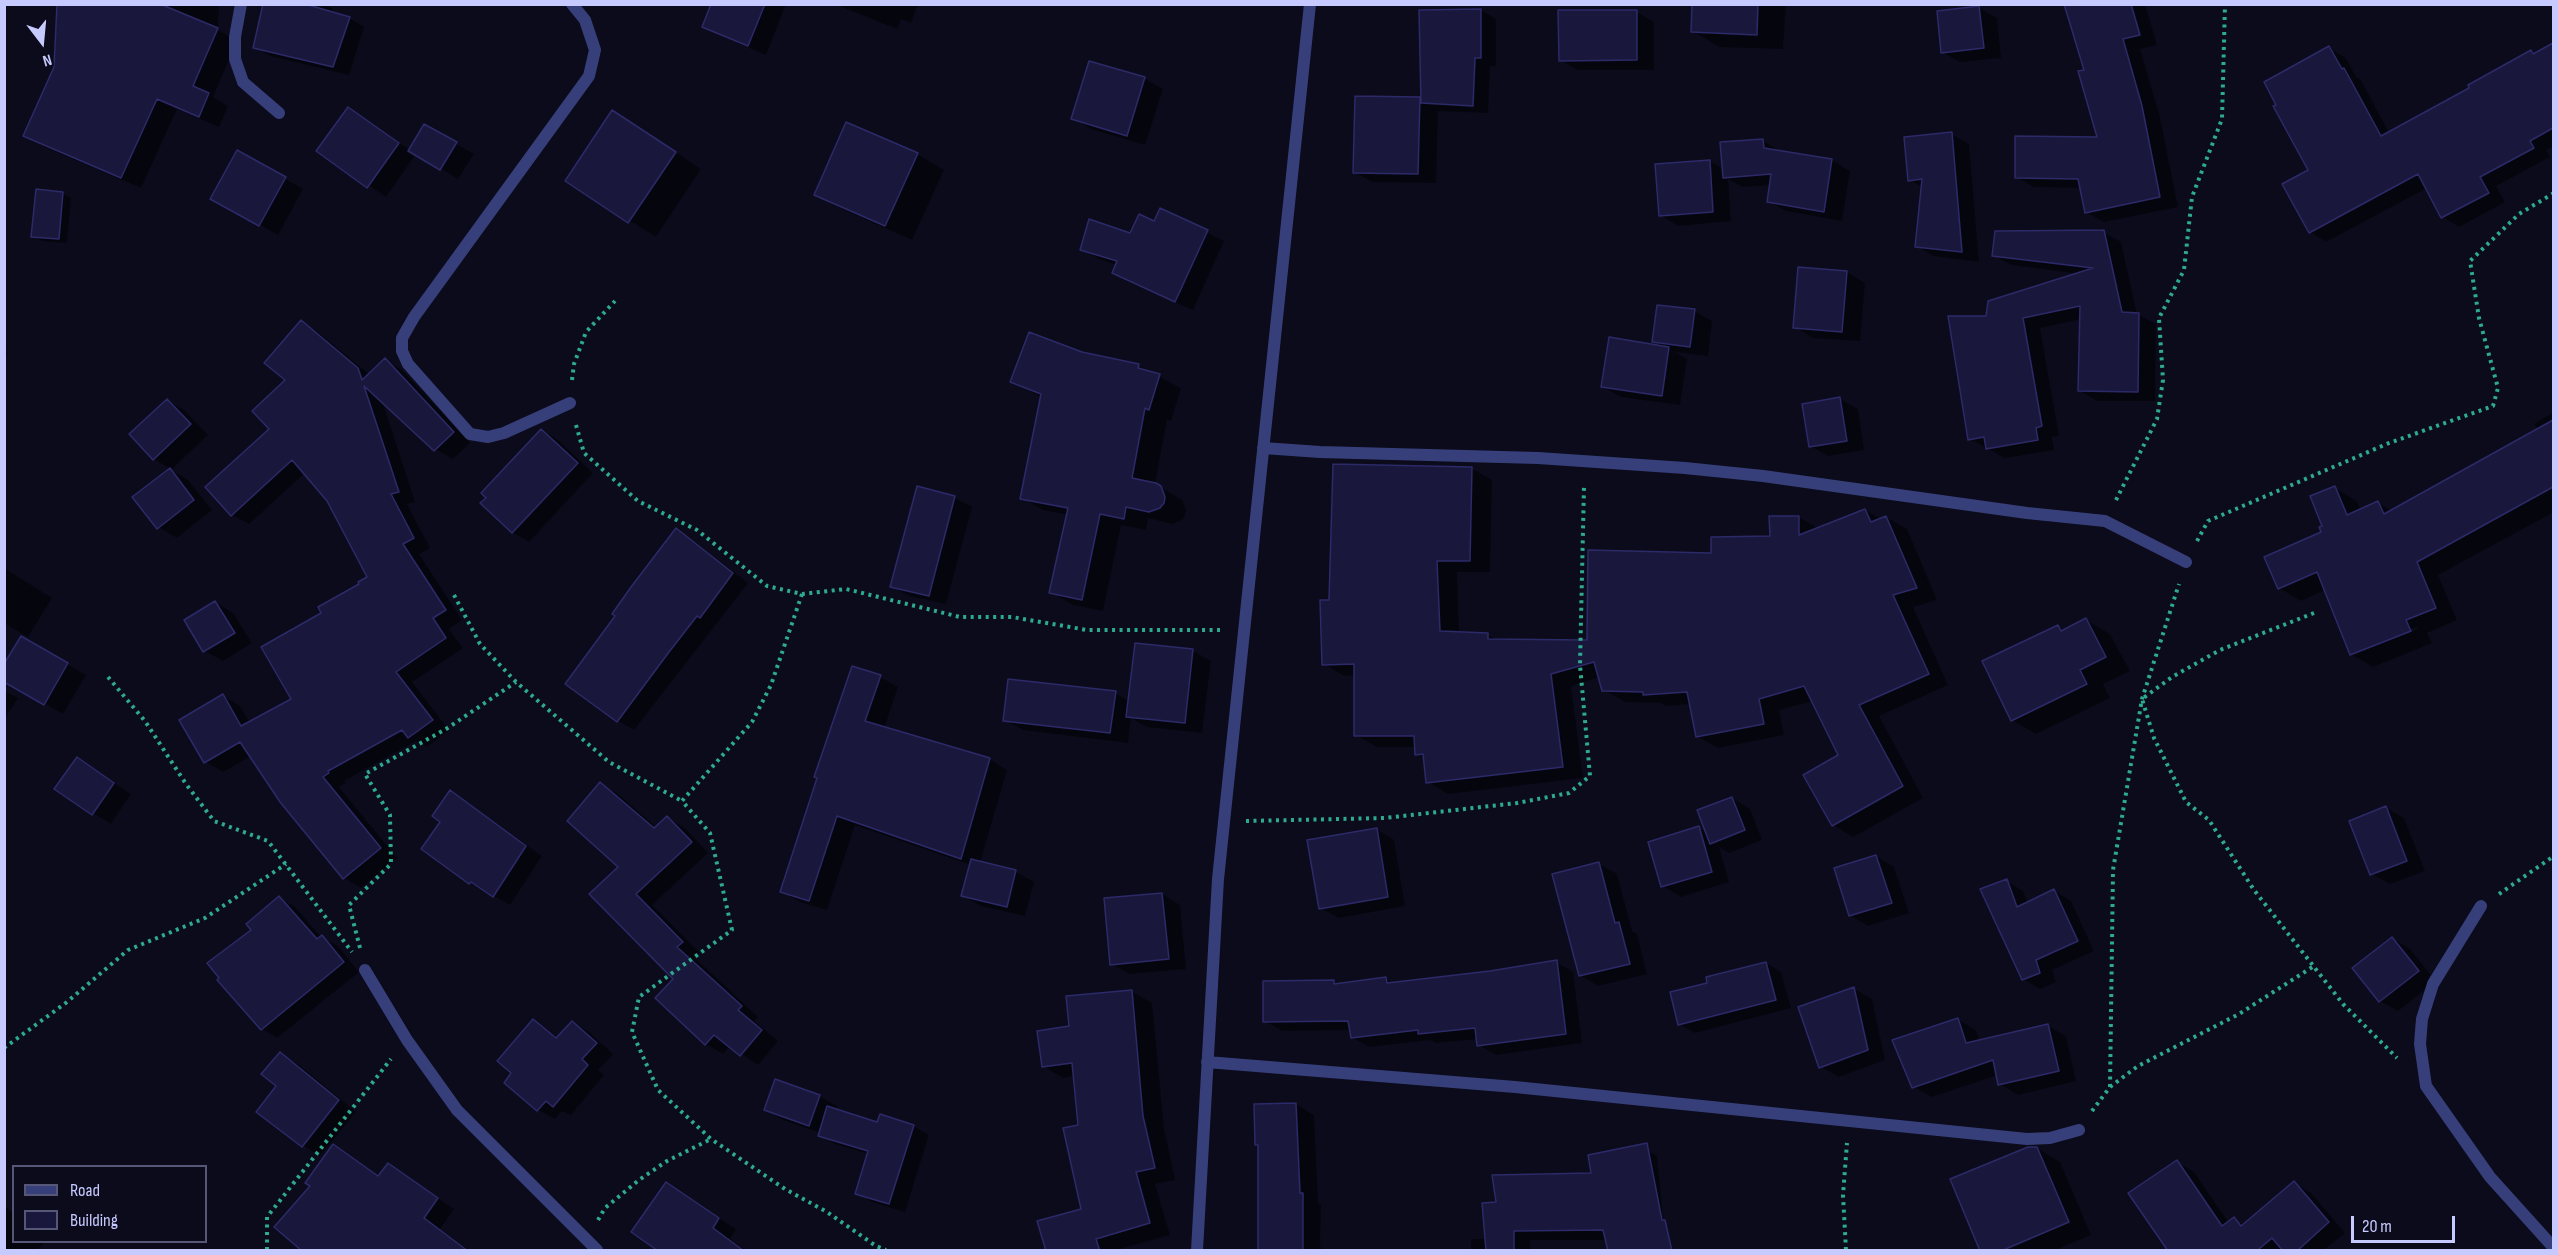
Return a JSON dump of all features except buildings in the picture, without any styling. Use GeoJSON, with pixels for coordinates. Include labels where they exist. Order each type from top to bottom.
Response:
{"type":"FeatureCollection","features":[{"type":"Feature","properties":{"kind":"street"},"geometry":{"type":"LineString","coordinates":[[241,4],[235,37],[235,59],[243,81],[279,113]]}},
{"type":"Feature","properties":{"kind":"street"},"geometry":{"type":"LineString","coordinates":[[570,403],[504,433],[488,437],[470,434],[408,364],[402,351],[402,338],[414,317],[589,76],[595,50],[585,20],[572,4]]}},
{"type":"Feature","properties":{"kind":"street"},"geometry":{"type":"LineString","coordinates":[[1197,1251],[1218,879],[1310,4]]}},
{"type":"Feature","properties":{"kind":"street"},"geometry":{"type":"LineString","coordinates":[[1263,448],[1320,452],[1538,458],[1763,476],[2027,513],[2105,521],[2186,562]]}},
{"type":"Feature","properties":{"kind":"street"},"geometry":{"type":"LineString","coordinates":[[2481,906],[2433,984],[2422,1019],[2420,1044],[2426,1086],[2490,1177],[2553,1248]]}},
{"type":"Feature","properties":{"kind":"street"},"geometry":{"type":"LineString","coordinates":[[365,970],[407,1040],[457,1110],[597,1251]]}},
{"type":"Feature","properties":{"kind":"street"},"geometry":{"type":"LineString","coordinates":[[1207,1062],[1515,1087],[2027,1139],[2050,1138],[2079,1130]]}},
{"type":"Feature","properties":{"kind":"path"},"geometry":{"type":"LineString","coordinates":[[2105,521],[2157,419],[2163,380],[2159,318],[2184,270],[2192,197],[2222,119],[2225,4]]}},
{"type":"Feature","properties":{"kind":"path"},"geometry":{"type":"LineString","coordinates":[[2110,1087],[2113,870],[2142,699],[2186,562],[2208,522],[2389,443],[2493,406],[2498,388],[2479,318],[2470,261],[2519,214],[2553,193]]}},
{"type":"Feature","properties":{"kind":"path"},"geometry":{"type":"LineString","coordinates":[[615,301],[586,332],[574,364],[570,403],[584,453],[638,501],[697,530],[767,586],[802,594],[846,589],[960,617],[1012,617],[1087,630],[1244,631]]}},
{"type":"Feature","properties":{"kind":"path"},"geometry":{"type":"LineString","coordinates":[[1224,822],[1385,818],[1517,803],[1569,794],[1590,776],[1580,665],[1585,462]]}},
{"type":"Feature","properties":{"kind":"path"},"geometry":{"type":"LineString","coordinates":[[682,801],[752,722],[771,685],[802,594]]}},
{"type":"Feature","properties":{"kind":"path"},"geometry":{"type":"LineString","coordinates":[[454,595],[480,644],[516,682],[609,762],[682,801],[710,833],[732,930],[639,997],[632,1032],[658,1090],[711,1139],[785,1189],[827,1212],[886,1251]]}},
{"type":"Feature","properties":{"kind":"path"},"geometry":{"type":"LineString","coordinates":[[2142,699],[2172,677],[2220,650],[2314,613]]}},
{"type":"Feature","properties":{"kind":"path"},"geometry":{"type":"LineString","coordinates":[[108,677],[145,721],[186,784],[214,821],[268,841],[365,970]]}},
{"type":"Feature","properties":{"kind":"path"},"geometry":{"type":"LineString","coordinates":[[365,970],[349,905],[391,864],[391,854],[390,815],[365,774],[446,729],[516,682]]}},
{"type":"Feature","properties":{"kind":"path"},"geometry":{"type":"LineString","coordinates":[[2142,699],[2154,738],[2186,802],[2209,820],[2254,890],[2343,1004],[2426,1086]]}},
{"type":"Feature","properties":{"kind":"path"},"geometry":{"type":"LineString","coordinates":[[2481,906],[2553,856]]}},
{"type":"Feature","properties":{"kind":"path"},"geometry":{"type":"LineString","coordinates":[[4,1048],[67,1002],[128,950],[205,918],[286,864]]}},
{"type":"Feature","properties":{"kind":"path"},"geometry":{"type":"LineString","coordinates":[[2079,1130],[2110,1087],[2138,1066],[2239,1014],[2313,966]]}},
{"type":"Feature","properties":{"kind":"path"},"geometry":{"type":"LineString","coordinates":[[267,1251],[267,1217],[380,1071],[407,1040]]}},
{"type":"Feature","properties":{"kind":"path"},"geometry":{"type":"LineString","coordinates":[[1846,1251],[1843,1195],[1849,1122]]}},
{"type":"Feature","properties":{"kind":"path"},"geometry":{"type":"LineString","coordinates":[[586,1238],[605,1208],[639,1180],[667,1161],[711,1139]]}}]}
